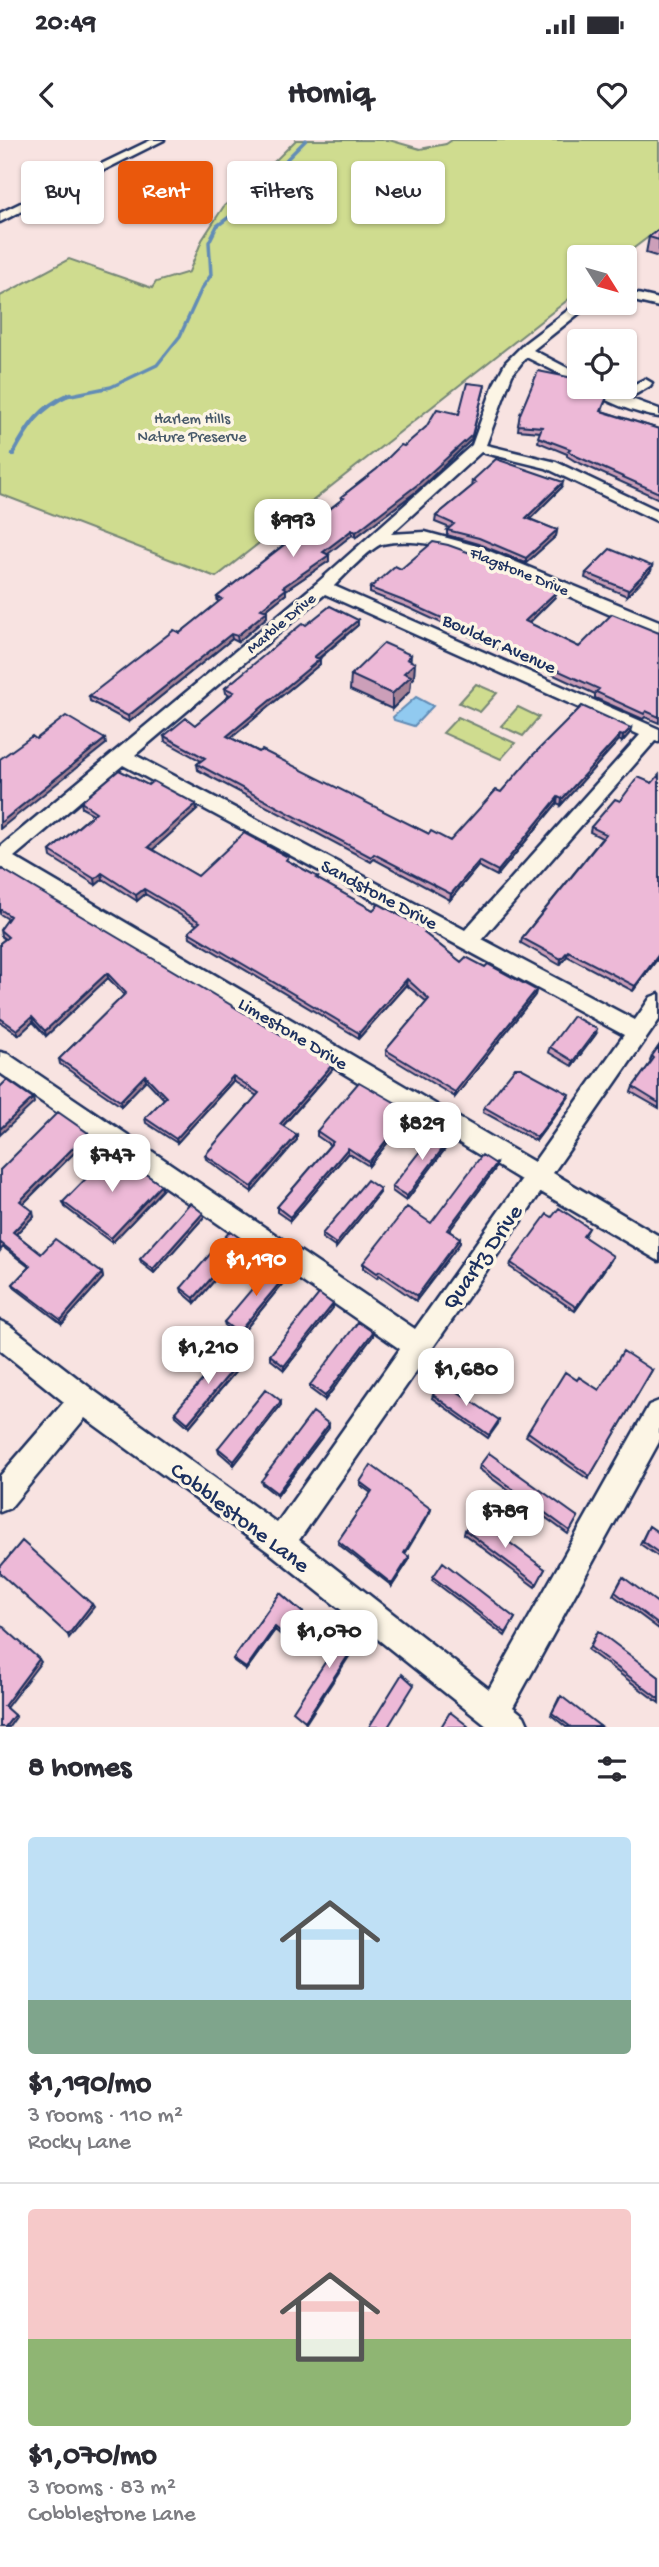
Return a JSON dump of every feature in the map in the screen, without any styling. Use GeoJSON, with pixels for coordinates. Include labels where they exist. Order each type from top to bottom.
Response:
{"type":"FeatureCollection","features":[{"type":"Feature","properties":{"kind":"street"},"geometry":{"type":"LineString","coordinates":[[0,218],[159,140]]}},
{"type":"Feature","properties":{"kind":"street"},"geometry":{"type":"LineString","coordinates":[[637,298],[659,303]]}},
{"type":"Feature","properties":{"kind":"street","name":"Marble Drive"},"geometry":{"type":"LineString","coordinates":[[0,858],[323,587],[478,447],[490,422],[505,374],[525,351],[571,315]]}},
{"type":"Feature","properties":{"kind":"street"},"geometry":{"type":"LineString","coordinates":[[525,351],[567,373]]}},
{"type":"Feature","properties":{"kind":"street"},"geometry":{"type":"LineString","coordinates":[[637,387],[645,383]]}},
{"type":"Feature","properties":{"kind":"street"},"geometry":{"type":"LineString","coordinates":[[616,399],[646,411],[659,412]]}},
{"type":"Feature","properties":{"kind":"street"},"geometry":{"type":"LineString","coordinates":[[478,447],[551,465],[659,517]]}},
{"type":"Feature","properties":{"kind":"street","name":"Flagstone Drive"},"geometry":{"type":"LineString","coordinates":[[376,540],[425,537],[471,549],[659,627]]}},
{"type":"Feature","properties":{"kind":"street","name":"Boulder Avenue"},"geometry":{"type":"LineString","coordinates":[[323,587],[655,735]]}},
{"type":"Feature","properties":{"kind":"street"},"geometry":{"type":"LineString","coordinates":[[470,940],[655,735]]}},
{"type":"Feature","properties":{"kind":"street","name":"Sandstone Drive"},"geometry":{"type":"LineString","coordinates":[[121,756],[638,1032]]}},
{"type":"Feature","properties":{"kind":"street","name":"Limestone Drive"},"geometry":{"type":"LineString","coordinates":[[0,858],[659,1250]]}},
{"type":"Feature","properties":{"kind":"street","name":"Quartz Drive"},"geometry":{"type":"LineString","coordinates":[[280,1543],[659,1003]]}},
{"type":"Feature","properties":{"kind":"street"},"geometry":{"type":"LineString","coordinates":[[0,1061],[418,1346]]}},
{"type":"Feature","properties":{"kind":"street","name":"Cobblestone Lane"},"geometry":{"type":"LineString","coordinates":[[0,1334],[83,1400],[280,1543],[503,1719]]}},
{"type":"Feature","properties":{"kind":"street"},"geometry":{"type":"LineString","coordinates":[[0,1498],[83,1400]]}},
{"type":"Feature","properties":{"kind":"street"},"geometry":{"type":"LineString","coordinates":[[503,1719],[659,1415]]}},
{"type":"Feature","properties":{"kind":"green space","name":"Harlem Hills Nature Preserve"},"geometry":{"type":"Polygon","coordinates":[[[296,140],[389,140],[420,149],[446,144],[452,140],[659,140],[659,229],[637,246],[567,245],[567,300],[216,577],[0,494],[0,296],[69,259],[152,288],[156,282],[189,272],[202,240],[227,204],[227,224],[337,224],[337,161],[275,161],[296,140]]]}},
{"type":"Feature","properties":{"kind":"green space"},"geometry":{"type":"Polygon","coordinates":[[[476,684],[497,693],[480,712],[459,703],[476,684]]]}},
{"type":"Feature","properties":{"kind":"green space"},"geometry":{"type":"Polygon","coordinates":[[[518,707],[539,717],[523,736],[501,726],[518,707]]]}},
{"type":"Feature","properties":{"kind":"green space"},"geometry":{"type":"Polygon","coordinates":[[[458,717],[515,743],[501,759],[443,733],[458,717]]]}},
{"type":"Feature","properties":{"kind":"water"},"geometry":{"type":"Polygon","coordinates":[[[416,697],[433,706],[414,726],[394,720],[393,717],[416,697]]]}},
{"type":"Feature","properties":{"kind":"building"},"geometry":{"type":"Polygon","coordinates":[[[659,229],[659,240],[649,237],[659,229]]]}},
{"type":"Feature","properties":{"kind":"building"},"geometry":{"type":"Polygon","coordinates":[[[538,371],[567,377],[567,399],[606,399],[601,411],[659,429],[659,493],[576,456],[568,451],[570,449],[538,437],[542,427],[518,425],[538,371]]]}},
{"type":"Feature","properties":{"kind":"building"},"geometry":{"type":"Polygon","coordinates":[[[467,383],[485,385],[472,435],[417,485],[356,532],[352,530],[323,552],[329,555],[283,587],[286,589],[261,609],[267,611],[237,636],[231,634],[128,716],[89,696],[174,630],[180,633],[222,599],[217,597],[344,498],[341,497],[426,427],[437,409],[459,414],[467,383]]]}},
{"type":"Feature","properties":{"kind":"building"},"geometry":{"type":"Polygon","coordinates":[[[496,459],[563,482],[526,518],[557,530],[526,558],[479,538],[447,530],[454,524],[436,516],[476,483],[472,481],[496,459]]]}},
{"type":"Feature","properties":{"kind":"building"},"geometry":{"type":"Polygon","coordinates":[[[433,542],[515,569],[512,571],[526,576],[524,579],[556,592],[525,621],[579,647],[612,614],[659,633],[659,717],[646,711],[644,714],[596,692],[599,689],[370,588],[395,566],[401,569],[433,542]]]}},
{"type":"Feature","properties":{"kind":"building"},"geometry":{"type":"Polygon","coordinates":[[[610,549],[652,566],[628,590],[586,573],[610,549]]]}},
{"type":"Feature","properties":{"kind":"building"},"geometry":{"type":"Polygon","coordinates":[[[330,606],[358,620],[314,657],[320,659],[227,736],[259,752],[262,750],[429,834],[431,831],[450,841],[496,790],[501,792],[582,706],[631,728],[623,736],[620,735],[562,799],[558,797],[498,871],[479,861],[451,894],[374,854],[371,857],[197,764],[205,758],[164,736],[186,718],[195,725],[234,692],[225,688],[303,623],[306,625],[330,606]]]}},
{"type":"Feature","properties":{"kind":"building"},"geometry":{"type":"Polygon","coordinates":[[[384,643],[411,655],[407,659],[415,663],[404,673],[411,676],[392,694],[351,675],[384,643]]]}},
{"type":"Feature","properties":{"kind":"building"},"geometry":{"type":"Polygon","coordinates":[[[66,716],[105,739],[0,823],[0,759],[32,736],[36,739],[66,716]]]}},
{"type":"Feature","properties":{"kind":"building"},"geometry":{"type":"Polygon","coordinates":[[[119,770],[148,785],[153,781],[196,804],[148,847],[198,876],[244,833],[373,910],[379,904],[427,930],[424,933],[461,962],[466,957],[485,967],[488,964],[536,990],[455,1092],[386,1050],[429,999],[407,979],[359,1033],[189,932],[200,922],[144,889],[136,895],[102,873],[95,879],[50,851],[96,812],[81,802],[119,770]]]}},
{"type":"Feature","properties":{"kind":"building"},"geometry":{"type":"Polygon","coordinates":[[[659,775],[659,954],[635,986],[568,951],[561,959],[522,938],[606,834],[591,827],[615,799],[620,801],[638,777],[652,783],[659,775]]]}},
{"type":"Feature","properties":{"kind":"building"},"geometry":{"type":"Polygon","coordinates":[[[2,869],[332,1065],[280,1124],[297,1135],[252,1187],[205,1155],[259,1093],[233,1076],[176,1139],[145,1118],[166,1097],[145,1075],[120,1101],[59,1059],[126,993],[107,973],[45,1031],[32,1017],[17,1030],[0,1018],[0,943],[8,937],[0,930],[10,916],[0,909],[2,869]]]}},
{"type":"Feature","properties":{"kind":"building"},"geometry":{"type":"Polygon","coordinates":[[[573,1016],[597,1029],[573,1061],[550,1047],[573,1016]]]}},
{"type":"Feature","properties":{"kind":"building"},"geometry":{"type":"Polygon","coordinates":[[[659,1046],[659,1103],[633,1087],[654,1058],[652,1056],[659,1046]]]}},
{"type":"Feature","properties":{"kind":"building"},"geometry":{"type":"Polygon","coordinates":[[[515,1068],[521,1068],[569,1094],[537,1137],[484,1107],[515,1068]]]}},
{"type":"Feature","properties":{"kind":"building"},"geometry":{"type":"Polygon","coordinates":[[[7,1080],[33,1098],[0,1129],[0,1087],[7,1080]]]}},
{"type":"Feature","properties":{"kind":"building"},"geometry":{"type":"Polygon","coordinates":[[[359,1082],[410,1111],[369,1162],[348,1148],[290,1217],[277,1207],[333,1142],[317,1131],[359,1082]]]}},
{"type":"Feature","properties":{"kind":"building"},"geometry":{"type":"Polygon","coordinates":[[[58,1112],[88,1133],[20,1201],[33,1211],[13,1232],[41,1254],[55,1239],[102,1273],[61,1320],[13,1284],[30,1266],[1,1243],[0,1245],[0,1170],[58,1112]]]}},
{"type":"Feature","properties":{"kind":"building"},"geometry":{"type":"Polygon","coordinates":[[[438,1128],[452,1136],[407,1196],[392,1187],[438,1128]]]}},
{"type":"Feature","properties":{"kind":"building"},"geometry":{"type":"Polygon","coordinates":[[[113,1151],[161,1185],[111,1238],[63,1202],[113,1151]]]}},
{"type":"Feature","properties":{"kind":"building"},"geometry":{"type":"Polygon","coordinates":[[[482,1155],[496,1164],[447,1230],[460,1238],[417,1296],[363,1263],[407,1207],[431,1223],[482,1155]]]}},
{"type":"Feature","properties":{"kind":"building"},"geometry":{"type":"Polygon","coordinates":[[[367,1180],[380,1189],[336,1244],[322,1234],[367,1180]]]}},
{"type":"Feature","properties":{"kind":"building"},"geometry":{"type":"Polygon","coordinates":[[[190,1203],[203,1213],[153,1269],[140,1259],[190,1203]]]}},
{"type":"Feature","properties":{"kind":"building"},"geometry":{"type":"Polygon","coordinates":[[[559,1208],[589,1228],[583,1236],[613,1256],[576,1307],[511,1263],[547,1214],[552,1217],[559,1208]]]}},
{"type":"Feature","properties":{"kind":"building"},"geometry":{"type":"Polygon","coordinates":[[[230,1231],[244,1241],[194,1298],[181,1288],[230,1231]]]}},
{"type":"Feature","properties":{"kind":"building"},"geometry":{"type":"Polygon","coordinates":[[[274,1263],[288,1273],[238,1333],[224,1322],[274,1263]]]}},
{"type":"Feature","properties":{"kind":"building"},"geometry":{"type":"Polygon","coordinates":[[[319,1294],[333,1304],[284,1366],[270,1355],[319,1294]]]}},
{"type":"Feature","properties":{"kind":"building"},"geometry":{"type":"Polygon","coordinates":[[[358,1322],[373,1332],[325,1396],[310,1385],[358,1322]]]}},
{"type":"Feature","properties":{"kind":"building"},"geometry":{"type":"Polygon","coordinates":[[[228,1350],[241,1360],[188,1423],[175,1412],[228,1350]]]}},
{"type":"Feature","properties":{"kind":"building"},"geometry":{"type":"Polygon","coordinates":[[[623,1351],[652,1370],[590,1476],[528,1432],[565,1372],[577,1380],[579,1377],[599,1390],[623,1351]]]}},
{"type":"Feature","properties":{"kind":"building"},"geometry":{"type":"Polygon","coordinates":[[[442,1381],[499,1420],[489,1435],[433,1395],[442,1381]]]}},
{"type":"Feature","properties":{"kind":"building"},"geometry":{"type":"Polygon","coordinates":[[[266,1389],[281,1401],[234,1461],[218,1448],[266,1389]]]}},
{"type":"Feature","properties":{"kind":"building"},"geometry":{"type":"Polygon","coordinates":[[[313,1412],[329,1424],[277,1493],[261,1481],[313,1412]]]}},
{"type":"Feature","properties":{"kind":"building"},"geometry":{"type":"Polygon","coordinates":[[[489,1453],[578,1517],[570,1531],[480,1465],[489,1453]]]}},
{"type":"Feature","properties":{"kind":"building"},"geometry":{"type":"Polygon","coordinates":[[[371,1465],[431,1509],[404,1553],[409,1557],[392,1584],[338,1541],[372,1491],[360,1482],[371,1465]]]}},
{"type":"Feature","properties":{"kind":"building"},"geometry":{"type":"Polygon","coordinates":[[[474,1516],[545,1569],[537,1584],[465,1530],[474,1516]]]}},
{"type":"Feature","properties":{"kind":"building"},"geometry":{"type":"Polygon","coordinates":[[[649,1526],[659,1533],[659,1553],[642,1541],[649,1526]]]}},
{"type":"Feature","properties":{"kind":"building"},"geometry":{"type":"Polygon","coordinates":[[[22,1541],[92,1604],[68,1635],[0,1573],[0,1567],[22,1541]]]}},
{"type":"Feature","properties":{"kind":"building"},"geometry":{"type":"Polygon","coordinates":[[[443,1562],[515,1618],[506,1633],[433,1577],[443,1562]]]}},
{"type":"Feature","properties":{"kind":"building"},"geometry":{"type":"Polygon","coordinates":[[[623,1577],[659,1604],[659,1625],[615,1592],[623,1577]]]}},
{"type":"Feature","properties":{"kind":"building"},"geometry":{"type":"Polygon","coordinates":[[[280,1593],[303,1613],[287,1637],[275,1627],[246,1668],[233,1659],[280,1593]]]}},
{"type":"Feature","properties":{"kind":"building"},"geometry":{"type":"Polygon","coordinates":[[[353,1620],[365,1630],[305,1721],[293,1711],[353,1620]]]}},
{"type":"Feature","properties":{"kind":"building"},"geometry":{"type":"Polygon","coordinates":[[[0,1624],[39,1659],[4,1706],[14,1715],[5,1727],[0,1727],[0,1624]]]}},
{"type":"Feature","properties":{"kind":"building"},"geometry":{"type":"Polygon","coordinates":[[[598,1631],[659,1677],[659,1699],[590,1647],[598,1631]]]}},
{"type":"Feature","properties":{"kind":"building"},"geometry":{"type":"Polygon","coordinates":[[[402,1674],[414,1685],[388,1727],[369,1727],[402,1674]]]}},
{"type":"Feature","properties":{"kind":"building"},"geometry":{"type":"Polygon","coordinates":[[[561,1696],[601,1727],[571,1727],[552,1713],[561,1696]]]}},
{"type":"Feature","properties":{"kind":"building"},"geometry":{"type":"Polygon","coordinates":[[[450,1712],[468,1726],[441,1727],[450,1712]]]}},
{"type":"Feature","properties":{"kind":"waterway"},"geometry":{"type":"LineString","coordinates":[[66,396],[111,387],[157,365],[180,336],[202,288],[211,275],[209,242],[217,226],[271,186],[287,159],[306,140]]}},
{"type":"Feature","properties":{"kind":"waterway"},"geometry":{"type":"LineString","coordinates":[[66,396],[70,394]]}},
{"type":"Feature","properties":{"kind":"waterway"},"geometry":{"type":"LineString","coordinates":[[13,454],[36,418],[66,396]]}}]}
